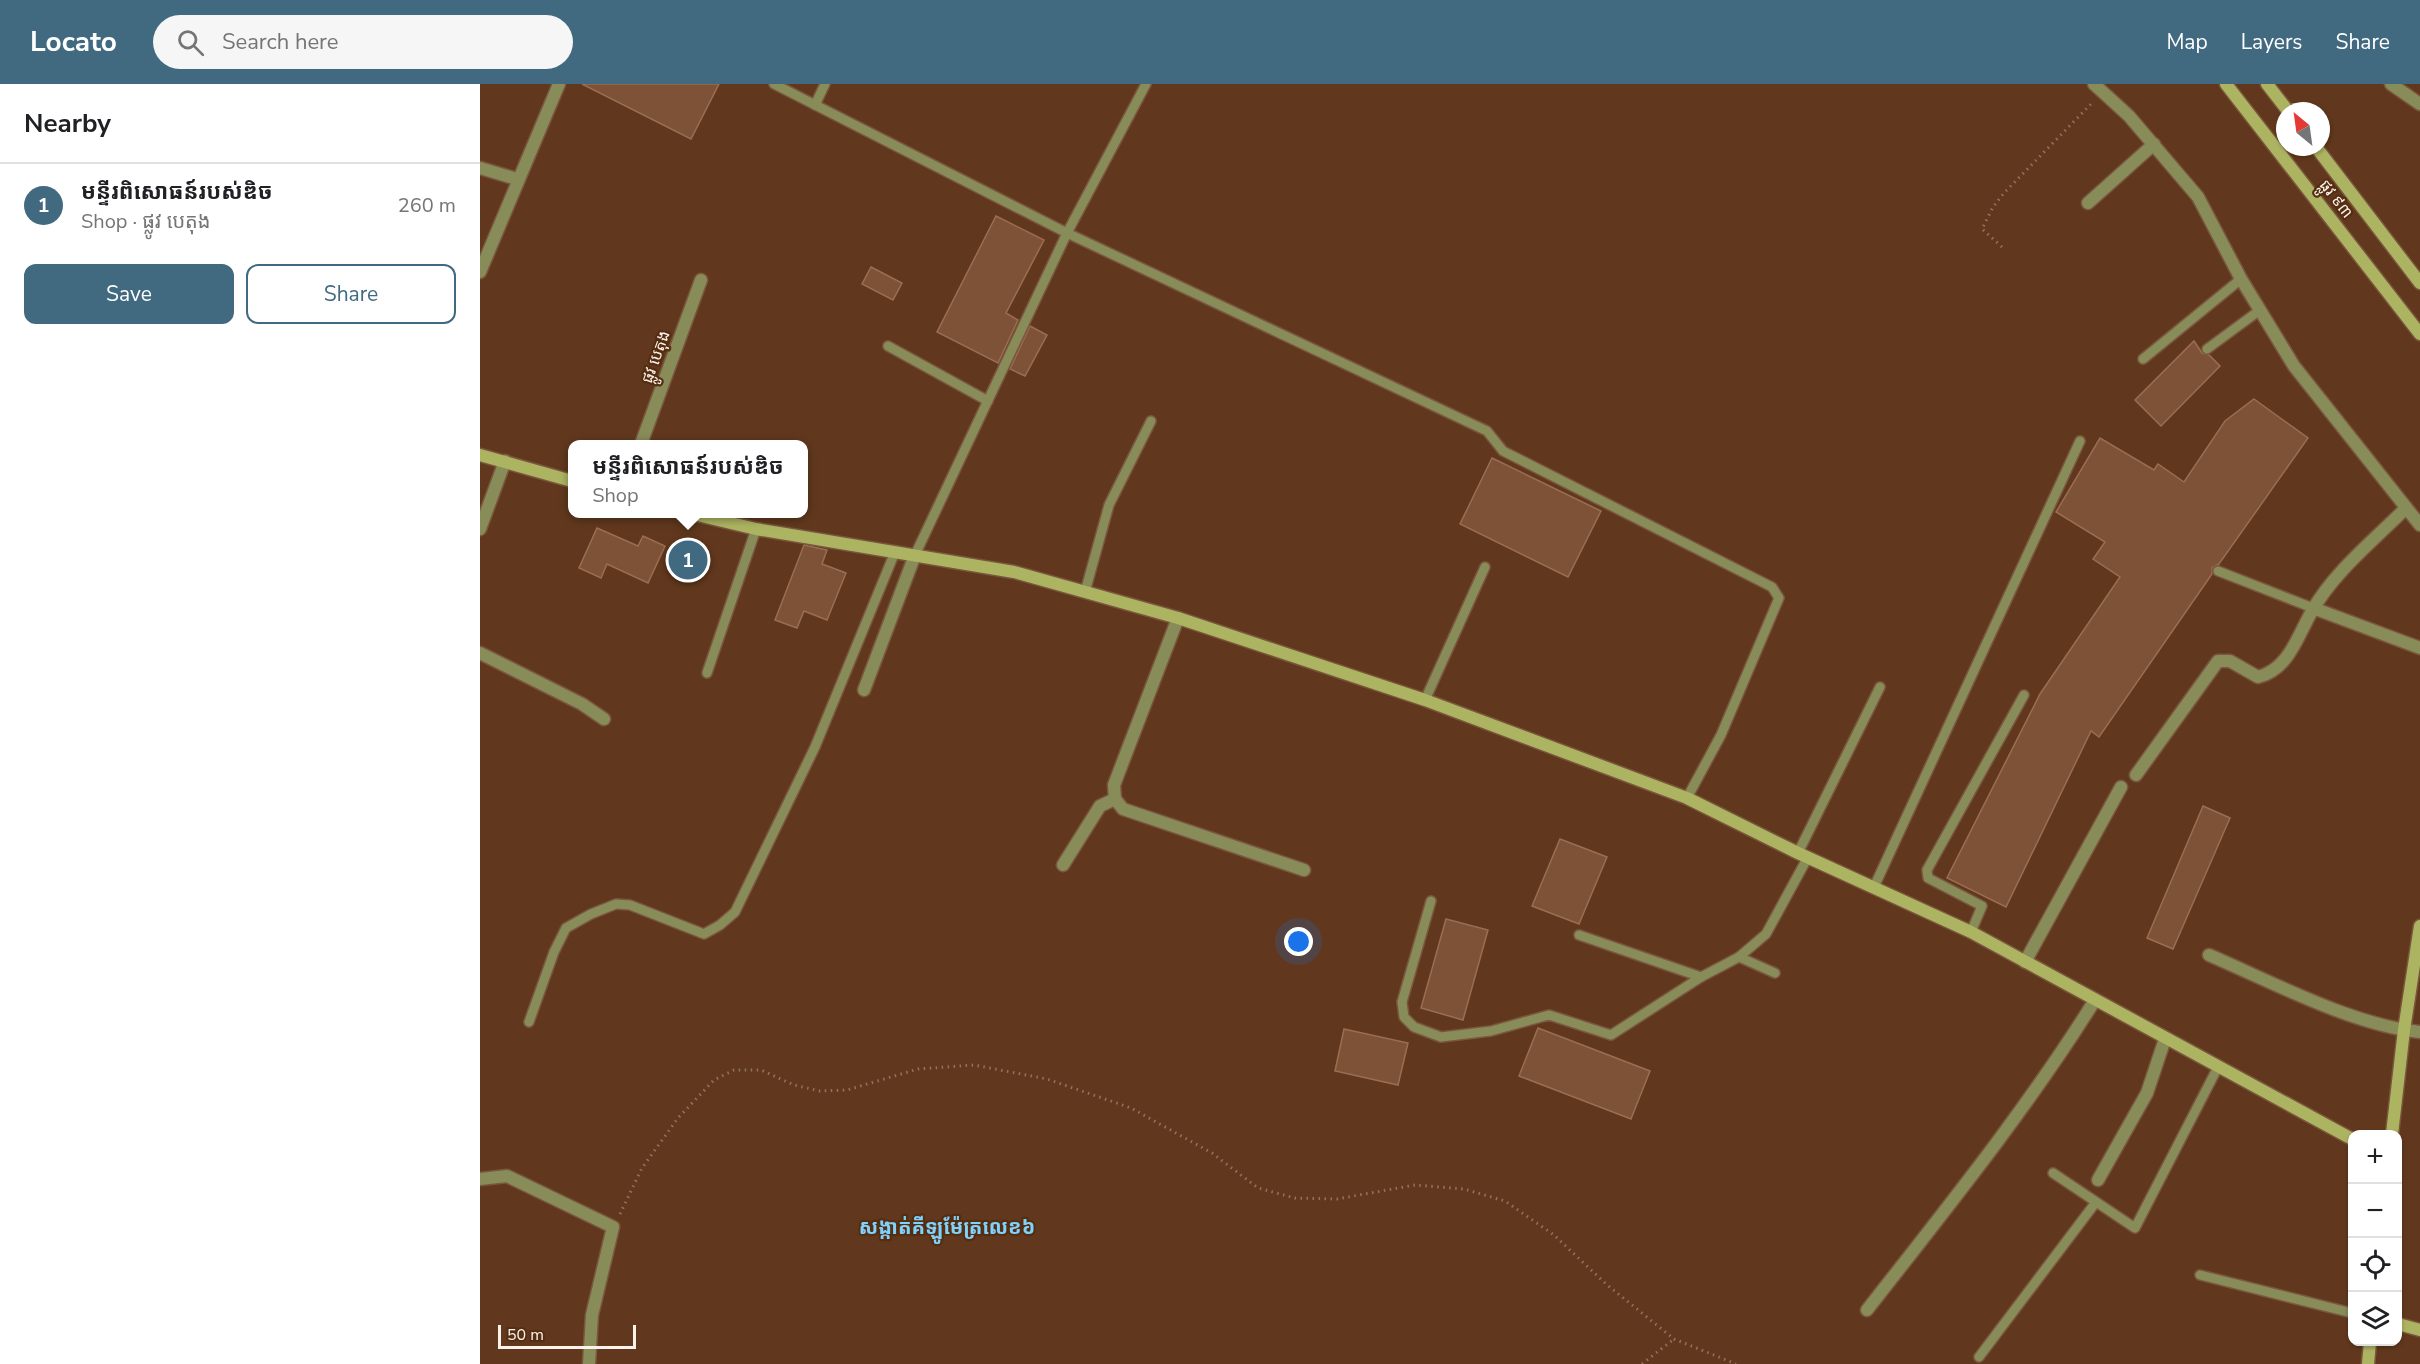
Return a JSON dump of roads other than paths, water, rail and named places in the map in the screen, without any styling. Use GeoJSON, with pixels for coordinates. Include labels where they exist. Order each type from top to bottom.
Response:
{"type":"FeatureCollection","features":[{"type":"Feature","properties":{"kind":"street"},"geometry":{"type":"LineString","coordinates":[[480,269],[559,84]]}},
{"type":"Feature","properties":{"kind":"street","name":"ផ្លូវ ៩៣"},"geometry":{"type":"LineString","coordinates":[[2226,84],[2420,334]]}},
{"type":"Feature","properties":{"kind":"street"},"geometry":{"type":"LineString","coordinates":[[2267,84],[2281,102]]}},
{"type":"Feature","properties":{"kind":"street"},"geometry":{"type":"LineString","coordinates":[[2391,84],[2420,104]]}},
{"type":"Feature","properties":{"kind":"street"},"geometry":{"type":"LineString","coordinates":[[2098,88],[2154,144],[2198,197],[2241,279],[2294,366],[2420,525]]}},
{"type":"Feature","properties":{"kind":"street"},"geometry":{"type":"LineString","coordinates":[[2088,203],[2154,144]]}},
{"type":"Feature","properties":{"kind":"street","name":"ផ្លូវ ៩៣"},"geometry":{"type":"LineString","coordinates":[[2323,156],[2420,283]]}},
{"type":"Feature","properties":{"kind":"street"},"geometry":{"type":"LineString","coordinates":[[480,168],[517,179]]}},
{"type":"Feature","properties":{"kind":"street","name":"ផ្លូវ បេតុង"},"geometry":{"type":"LineString","coordinates":[[642,440],[701,280]]}},
{"type":"Feature","properties":{"kind":"street"},"geometry":{"type":"LineString","coordinates":[[480,454],[568,481]]}},
{"type":"Feature","properties":{"kind":"street"},"geometry":{"type":"LineString","coordinates":[[480,529],[505,462]]}},
{"type":"Feature","properties":{"kind":"street"},"geometry":{"type":"LineString","coordinates":[[2136,775],[2218,661],[2230,661],[2258,677],[2272,673],[2286,660],[2313,609],[2344,569],[2406,508]]}},
{"type":"Feature","properties":{"kind":"street"},"geometry":{"type":"LineString","coordinates":[[713,518],[756,529],[1014,572],[1178,618],[1425,700],[1687,798],[1803,855],[1971,932],[2348,1137]]}},
{"type":"Feature","properties":{"kind":"street"},"geometry":{"type":"LineString","coordinates":[[864,690],[915,555]]}},
{"type":"Feature","properties":{"kind":"street"},"geometry":{"type":"LineString","coordinates":[[2313,609],[2420,648]]}},
{"type":"Feature","properties":{"kind":"street"},"geometry":{"type":"LineString","coordinates":[[1178,618],[1114,785],[1115,799],[1123,809],[1304,870]]}},
{"type":"Feature","properties":{"kind":"street"},"geometry":{"type":"LineString","coordinates":[[480,653],[582,704],[604,719]]}},
{"type":"Feature","properties":{"kind":"street"},"geometry":{"type":"LineString","coordinates":[[2025,962],[2121,787]]}},
{"type":"Feature","properties":{"kind":"street"},"geometry":{"type":"LineString","coordinates":[[1063,865],[1100,806],[1115,799]]}},
{"type":"Feature","properties":{"kind":"street"},"geometry":{"type":"LineString","coordinates":[[2392,1130],[2404,1030],[2420,926]]}},
{"type":"Feature","properties":{"kind":"street"},"geometry":{"type":"LineString","coordinates":[[2209,955],[2355,1017],[2420,1032]]}},
{"type":"Feature","properties":{"kind":"street"},"geometry":{"type":"LineString","coordinates":[[1867,1310],[2023,1108],[2095,1000]]}},
{"type":"Feature","properties":{"kind":"street"},"geometry":{"type":"LineString","coordinates":[[2098,1180],[2147,1093],[2165,1039]]}},
{"type":"Feature","properties":{"kind":"street"},"geometry":{"type":"LineString","coordinates":[[480,1179],[507,1176],[614,1227],[592,1315],[589,1364]]}},
{"type":"Feature","properties":{"kind":"street"},"geometry":{"type":"LineString","coordinates":[[2402,1325],[2420,1330]]}},
{"type":"Feature","properties":{"kind":"street"},"geometry":{"type":"LineString","coordinates":[[2368,1364],[2370,1346]]}},
{"type":"Feature","properties":{"kind":"lane"},"geometry":{"type":"LineString","coordinates":[[774,84],[1067,233],[1487,431],[1503,451],[1772,587],[1779,598],[1721,735],[1687,798]]}},
{"type":"Feature","properties":{"kind":"lane"},"geometry":{"type":"LineString","coordinates":[[815,105],[825,84]]}},
{"type":"Feature","properties":{"kind":"lane"},"geometry":{"type":"LineString","coordinates":[[915,555],[1067,233],[1146,84]]}},
{"type":"Feature","properties":{"kind":"lane"},"geometry":{"type":"LineString","coordinates":[[2143,359],[2241,279]]}},
{"type":"Feature","properties":{"kind":"lane"},"geometry":{"type":"LineString","coordinates":[[2207,349],[2260,310]]}},
{"type":"Feature","properties":{"kind":"lane"},"geometry":{"type":"LineString","coordinates":[[888,346],[988,400]]}},
{"type":"Feature","properties":{"kind":"lane"},"geometry":{"type":"LineString","coordinates":[[1085,592],[1109,505],[1150,421]]}},
{"type":"Feature","properties":{"kind":"lane"},"geometry":{"type":"LineString","coordinates":[[1874,887],[2080,441]]}},
{"type":"Feature","properties":{"kind":"lane"},"geometry":{"type":"LineString","coordinates":[[706,673],[756,529]]}},
{"type":"Feature","properties":{"kind":"lane"},"geometry":{"type":"LineString","coordinates":[[529,1022],[554,952],[566,928],[591,914],[616,904],[630,905],[704,934],[720,925],[735,912],[815,747],[895,552]]}},
{"type":"Feature","properties":{"kind":"lane"},"geometry":{"type":"LineString","coordinates":[[1425,700],[1485,567]]}},
{"type":"Feature","properties":{"kind":"lane"},"geometry":{"type":"LineString","coordinates":[[2218,571],[2313,609]]}},
{"type":"Feature","properties":{"kind":"lane"},"geometry":{"type":"LineString","coordinates":[[1431,901],[1402,1002],[1404,1017],[1414,1027],[1441,1037],[1491,1031],[1549,1015],[1611,1035],[1701,977],[1739,957],[1766,934],[1880,687]]}},
{"type":"Feature","properties":{"kind":"lane"},"geometry":{"type":"LineString","coordinates":[[1971,932],[1982,906],[1928,878],[1927,870],[2024,695]]}},
{"type":"Feature","properties":{"kind":"lane"},"geometry":{"type":"LineString","coordinates":[[1579,935],[1701,977]]}},
{"type":"Feature","properties":{"kind":"lane"},"geometry":{"type":"LineString","coordinates":[[1739,957],[1774,973]]}},
{"type":"Feature","properties":{"kind":"lane"},"geometry":{"type":"LineString","coordinates":[[2054,1173],[2135,1228],[2218,1067]]}},
{"type":"Feature","properties":{"kind":"lane"},"geometry":{"type":"LineString","coordinates":[[1979,1357],[2096,1202]]}},
{"type":"Feature","properties":{"kind":"lane"},"geometry":{"type":"LineString","coordinates":[[2200,1275],[2348,1312]]}},
{"type":"Feature","properties":{"kind":"place","name":"មន្ទីរពិសោធន៍របស់ឌិច"},"geometry":{"type":"Point","coordinates":[688,560]}},
{"type":"Feature","properties":{"kind":"district","name":"សង្កាត់គីឡូម៉ែត្រលេខ៦"},"geometry":{"type":"Point","coordinates":[947,1227]}}]}
